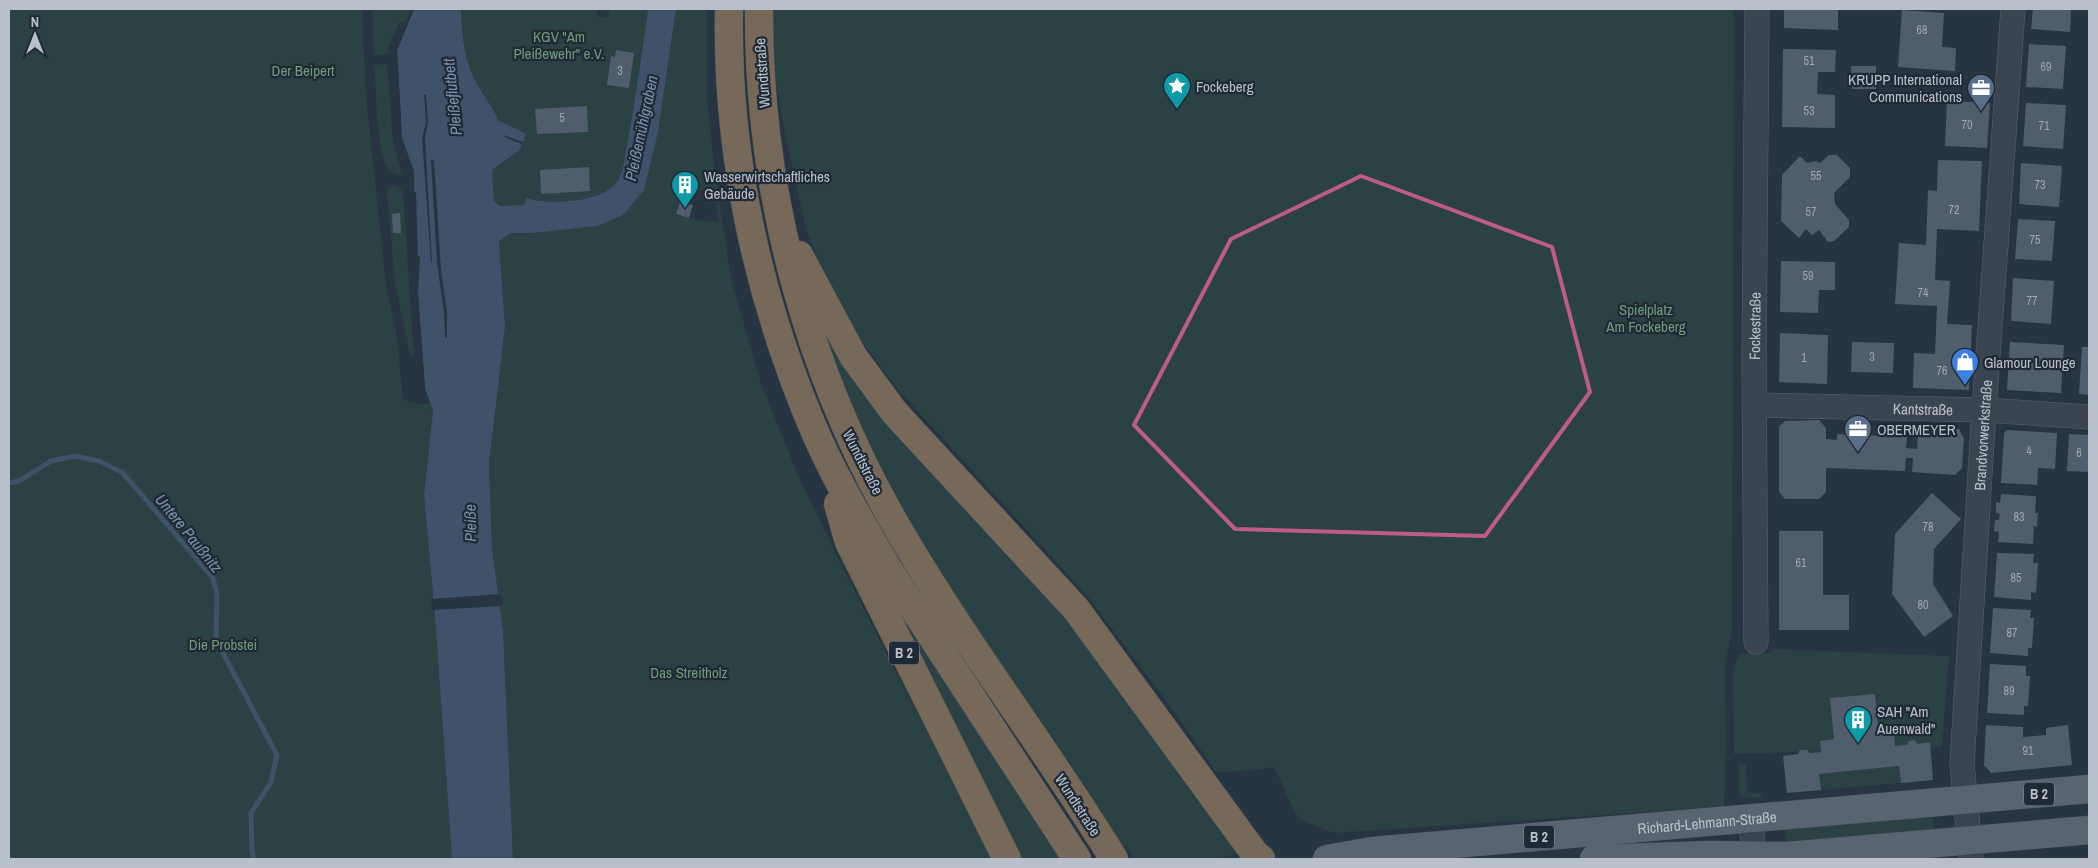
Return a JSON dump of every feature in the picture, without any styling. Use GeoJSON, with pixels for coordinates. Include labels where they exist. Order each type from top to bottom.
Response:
{"type":"FeatureCollection","features":[{"type":"Feature","properties":{"kind":"highway","name":"Wundtstraße"},"geometry":{"type":"LineString","coordinates":[[729,9],[729,57],[735,135],[751,234],[779,337],[795,382],[819,440],[860,521],[892,576],[1078,859]]}},
{"type":"Feature","properties":{"kind":"highway","name":"Wundtstraße"},"geometry":{"type":"LineString","coordinates":[[759,9],[761,86],[768,155],[778,210],[796,290],[812,341],[840,417],[903,538],[938,595],[1112,857]]}},
{"type":"Feature","properties":{"kind":"highway"},"geometry":{"type":"LineString","coordinates":[[778,210],[815,287],[852,356],[890,406],[1076,609],[1255,854],[1261,859]]}},
{"type":"Feature","properties":{"kind":"highway","name":"B 2"},"geometry":{"type":"LineString","coordinates":[[819,440],[849,542],[1007,859]]}},
{"type":"Feature","properties":{"kind":"main road","name":"Richard-Lehmann-Straße"},"geometry":{"type":"LineString","coordinates":[[1327,859],[1373,851],[2089,790]]}},
{"type":"Feature","properties":{"kind":"main road","name":"Richard-Lehmann-Straße"},"geometry":{"type":"LineString","coordinates":[[1594,859],[1754,857],[1970,850],[2089,830]]}},
{"type":"Feature","properties":{"kind":"street","name":"Fockestraße"},"geometry":{"type":"LineString","coordinates":[[1756,642],[1757,9]]}},
{"type":"Feature","properties":{"kind":"street","name":"Brandvorwerkstraße"},"geometry":{"type":"LineString","coordinates":[[1970,850],[1962,764],[1984,410],[2013,9]]}},
{"type":"Feature","properties":{"kind":"street","name":"Kantstraße"},"geometry":{"type":"LineString","coordinates":[[1755,405],[1984,410],[2089,417]]}},
{"type":"Feature","properties":{"kind":"street"},"geometry":{"type":"LineString","coordinates":[[1752,819],[1754,857]]}},
{"type":"Feature","properties":{"kind":"highlighted area"},"geometry":{"type":"Polygon","coordinates":[[[1361,176],[1552,247],[1590,392],[1485,536],[1235,529],[1134,425],[1231,239],[1361,176]]]}},
{"type":"Feature","properties":{"kind":"green space","name":"Die Probstei"},"geometry":{"type":"Polygon","coordinates":[[[9,9],[362,9],[366,96],[386,284],[397,337],[403,400],[423,405],[430,403],[433,412],[424,495],[435,616],[452,859],[9,859],[9,9]]]}},
{"type":"Feature","properties":{"kind":"green space"},"geometry":{"type":"Polygon","coordinates":[[[372,9],[411,9],[405,23],[400,21],[388,48],[389,54],[374,55],[372,9]]]}},
{"type":"Feature","properties":{"kind":"green space","name":"KGV \"Am Pleißewehr\" e.V."},"geometry":{"type":"Polygon","coordinates":[[[461,9],[597,9],[597,16],[608,17],[609,9],[648,9],[636,94],[622,169],[617,182],[610,189],[575,201],[561,202],[527,198],[524,205],[500,207],[494,201],[492,170],[519,151],[526,133],[498,120],[473,77],[463,38],[461,9]]]}},
{"type":"Feature","properties":{"kind":"green space","name":"Das Streitholz"},"geometry":{"type":"Polygon","coordinates":[[[676,9],[707,9],[707,102],[717,187],[732,283],[761,383],[798,475],[839,560],[991,859],[513,859],[503,630],[492,548],[489,464],[505,327],[499,241],[511,233],[534,233],[597,226],[658,132],[676,9]],[[683,185],[676,213],[701,221],[719,222],[715,195],[683,185]]]}},
{"type":"Feature","properties":{"kind":"green space","name":"Spielplatz Am Fockeberg"},"geometry":{"type":"Polygon","coordinates":[[[773,9],[1734,9],[1732,631],[1725,665],[1726,748],[1724,807],[1334,833],[1298,819],[1274,767],[1247,771],[1216,772],[1176,714],[1085,593],[900,392],[864,344],[833,297],[806,230],[787,144],[774,72],[773,9]]]}},
{"type":"Feature","properties":{"kind":"green space"},"geometry":{"type":"Polygon","coordinates":[[[387,64],[393,141],[402,175],[393,172],[386,165],[377,117],[374,65],[387,64]]]}},
{"type":"Feature","properties":{"kind":"green space"},"geometry":{"type":"Polygon","coordinates":[[[391,186],[398,187],[403,192],[414,358],[410,355],[395,283],[387,191],[391,186]]]}},
{"type":"Feature","properties":{"kind":"green space"},"geometry":{"type":"Polygon","coordinates":[[[806,287],[1070,613],[1247,852],[1214,859],[1134,859],[1127,847],[1124,847],[929,558],[892,495],[864,437],[806,287]]]}},
{"type":"Feature","properties":{"kind":"green space"},"geometry":{"type":"Polygon","coordinates":[[[879,588],[929,651],[952,685],[1060,859],[1015,859],[879,588]]]}},
{"type":"Feature","properties":{"kind":"green space"},"geometry":{"type":"Polygon","coordinates":[[[1773,649],[1949,656],[1942,747],[1734,754],[1733,669],[1739,654],[1772,653],[1773,649]]]}},
{"type":"Feature","properties":{"kind":"green space"},"geometry":{"type":"Polygon","coordinates":[[[1739,764],[1746,764],[1747,793],[1761,793],[1762,797],[1742,798],[1739,794],[1739,764]]]}},
{"type":"Feature","properties":{"kind":"green space"},"geometry":{"type":"Polygon","coordinates":[[[1899,766],[1901,783],[1821,790],[1819,774],[1899,766]]]}},
{"type":"Feature","properties":{"kind":"green space"},"geometry":{"type":"Polygon","coordinates":[[[1932,812],[1934,834],[1787,848],[1785,827],[1932,812]]]}},
{"type":"Feature","properties":{"kind":"water"},"geometry":{"type":"Polygon","coordinates":[[[414,9],[461,9],[463,38],[473,77],[498,120],[526,134],[523,142],[504,135],[506,138],[522,144],[519,151],[492,170],[494,201],[500,206],[524,205],[526,198],[561,202],[588,198],[600,194],[610,189],[617,182],[624,165],[648,9],[676,9],[658,132],[644,190],[623,215],[597,226],[534,233],[511,233],[499,241],[505,327],[489,464],[492,548],[503,630],[513,859],[452,859],[435,616],[424,495],[433,411],[425,389],[418,293],[420,256],[418,256],[416,192],[414,192],[414,171],[402,138],[397,50],[414,9]],[[424,95],[426,122],[422,138],[432,263],[425,138],[428,122],[426,95],[424,95]],[[431,160],[437,263],[444,312],[445,337],[447,338],[447,312],[441,270],[434,160],[431,160]]]}},
{"type":"Feature","properties":{"kind":"pier"},"geometry":{"type":"Polygon","coordinates":[[[412,9],[414,9],[397,50],[402,138],[400,139],[394,49],[412,9]]]}},
{"type":"Feature","properties":{"kind":"pier"},"geometry":{"type":"Polygon","coordinates":[[[418,296],[425,389],[430,403],[428,404],[422,389],[416,297],[418,296]]]}},
{"type":"Feature","properties":{"kind":"pier"},"geometry":{"type":"Polygon","coordinates":[[[501,594],[502,606],[432,610],[431,599],[501,594]]]}},
{"type":"Feature","properties":{"kind":"building"},"geometry":{"type":"Polygon","coordinates":[[[1784,9],[1838,9],[1838,30],[1784,28],[1784,9]]]}},
{"type":"Feature","properties":{"kind":"building"},"geometry":{"type":"Polygon","coordinates":[[[2033,9],[2071,9],[2070,32],[2031,29],[2033,9]]]}},
{"type":"Feature","properties":{"kind":"building"},"geometry":{"type":"Polygon","coordinates":[[[1902,10],[1944,13],[1942,47],[1956,48],[1955,71],[1898,67],[1902,10]]]}},
{"type":"Feature","properties":{"kind":"building"},"geometry":{"type":"Polygon","coordinates":[[[2029,44],[2066,46],[2063,89],[2026,87],[2029,44]]]}},
{"type":"Feature","properties":{"kind":"building"},"geometry":{"type":"Polygon","coordinates":[[[1783,49],[1836,50],[1835,72],[1818,72],[1817,94],[1835,95],[1835,128],[1782,127],[1783,49]]]}},
{"type":"Feature","properties":{"kind":"building"},"geometry":{"type":"Polygon","coordinates":[[[616,50],[634,53],[629,88],[607,85],[611,56],[615,57],[616,50]]]}},
{"type":"Feature","properties":{"kind":"building"},"geometry":{"type":"Polygon","coordinates":[[[1851,66],[1876,66],[1876,89],[1852,89],[1851,66]]]}},
{"type":"Feature","properties":{"kind":"building"},"geometry":{"type":"Polygon","coordinates":[[[1947,101],[1990,103],[1987,148],[1945,146],[1947,101]]]}},
{"type":"Feature","properties":{"kind":"building"},"geometry":{"type":"Polygon","coordinates":[[[2026,103],[2066,105],[2063,149],[2023,146],[2026,103]]]}},
{"type":"Feature","properties":{"kind":"building"},"geometry":{"type":"Polygon","coordinates":[[[587,106],[588,132],[537,134],[535,109],[587,106]]]}},
{"type":"Feature","properties":{"kind":"building"},"geometry":{"type":"Polygon","coordinates":[[[1829,155],[1837,155],[1850,168],[1850,177],[1834,193],[1835,204],[1849,220],[1849,227],[1834,241],[1828,242],[1819,230],[1812,235],[1806,229],[1799,238],[1781,221],[1782,175],[1800,156],[1807,163],[1815,161],[1820,163],[1829,155]]]}},
{"type":"Feature","properties":{"kind":"building"},"geometry":{"type":"Polygon","coordinates":[[[1938,160],[1982,161],[1979,231],[1937,229],[1935,280],[1950,281],[1947,324],[1972,325],[1969,390],[1913,388],[1914,353],[1935,354],[1937,306],[1895,304],[1899,243],[1926,245],[1928,190],[1937,191],[1938,160]]]}},
{"type":"Feature","properties":{"kind":"building"},"geometry":{"type":"Polygon","coordinates":[[[2021,163],[2062,166],[2059,207],[2019,204],[2021,163]]]}},
{"type":"Feature","properties":{"kind":"building"},"geometry":{"type":"Polygon","coordinates":[[[589,167],[590,191],[541,194],[540,170],[589,167]]]}},
{"type":"Feature","properties":{"kind":"building","name":"Wasserwirtschaftliches Gebäude"},"geometry":{"type":"Polygon","coordinates":[[[680,201],[693,205],[689,218],[676,214],[680,201]]]}},
{"type":"Feature","properties":{"kind":"building"},"geometry":{"type":"Polygon","coordinates":[[[400,213],[401,233],[393,233],[392,214],[400,213]]]}},
{"type":"Feature","properties":{"kind":"building"},"geometry":{"type":"Polygon","coordinates":[[[2018,219],[2055,221],[2052,261],[2015,259],[2018,219]]]}},
{"type":"Feature","properties":{"kind":"building"},"geometry":{"type":"Polygon","coordinates":[[[1781,261],[1835,262],[1835,290],[1819,290],[1818,313],[1780,312],[1781,261]]]}},
{"type":"Feature","properties":{"kind":"building"},"geometry":{"type":"Polygon","coordinates":[[[2013,278],[2054,281],[2051,324],[2011,321],[2013,278]]]}},
{"type":"Feature","properties":{"kind":"building"},"geometry":{"type":"Polygon","coordinates":[[[1780,333],[1828,335],[1827,384],[1779,382],[1780,333]]]}},
{"type":"Feature","properties":{"kind":"building"},"geometry":{"type":"Polygon","coordinates":[[[1852,342],[1894,343],[1893,373],[1851,372],[1852,342]]]}},
{"type":"Feature","properties":{"kind":"building"},"geometry":{"type":"Polygon","coordinates":[[[2010,342],[2064,345],[2061,393],[2007,390],[2010,342]]]}},
{"type":"Feature","properties":{"kind":"building"},"geometry":{"type":"Polygon","coordinates":[[[2082,347],[2089,347],[2089,395],[2079,394],[2082,347]]]}},
{"type":"Feature","properties":{"kind":"building"},"geometry":{"type":"Polygon","coordinates":[[[1819,420],[1826,428],[1826,439],[1837,440],[1837,434],[1907,437],[1906,448],[1917,449],[1918,433],[1926,427],[1959,429],[1964,439],[1962,468],[1955,475],[1912,472],[1913,458],[1906,458],[1905,471],[1826,468],[1826,492],[1819,499],[1785,499],[1779,492],[1779,427],[1785,421],[1819,420]]]}},
{"type":"Feature","properties":{"kind":"building"},"geometry":{"type":"Polygon","coordinates":[[[2007,430],[2057,433],[2055,469],[2038,468],[2037,485],[2001,483],[2004,433],[2007,430]]]}},
{"type":"Feature","properties":{"kind":"building"},"geometry":{"type":"Polygon","coordinates":[[[2069,434],[2089,435],[2089,472],[2067,471],[2069,434]]]}},
{"type":"Feature","properties":{"kind":"building"},"geometry":{"type":"Polygon","coordinates":[[[1932,493],[1961,519],[1934,549],[1933,584],[1953,616],[1924,637],[1892,594],[1895,534],[1932,493]]]}},
{"type":"Feature","properties":{"kind":"building"},"geometry":{"type":"Polygon","coordinates":[[[2001,494],[2036,496],[2035,513],[2038,513],[2037,527],[2034,526],[2033,544],[1998,542],[1999,532],[1994,531],[1995,520],[1999,520],[2000,514],[1996,513],[1996,502],[2000,503],[2001,494]]]}},
{"type":"Feature","properties":{"kind":"building"},"geometry":{"type":"Polygon","coordinates":[[[1779,531],[1823,531],[1823,595],[1849,595],[1849,630],[1779,630],[1779,531]]]}},
{"type":"Feature","properties":{"kind":"building"},"geometry":{"type":"Polygon","coordinates":[[[1997,553],[2034,554],[2033,563],[2038,563],[2036,593],[2031,592],[2031,600],[1994,597],[1997,553]]]}},
{"type":"Feature","properties":{"kind":"building"},"geometry":{"type":"Polygon","coordinates":[[[1993,608],[2031,610],[2030,618],[2034,618],[2032,648],[2028,648],[2028,656],[1990,653],[1993,608]]]}},
{"type":"Feature","properties":{"kind":"building"},"geometry":{"type":"Polygon","coordinates":[[[1990,664],[2026,666],[2026,676],[2030,676],[2028,706],[2024,706],[2024,715],[1987,713],[1990,664]]]}},
{"type":"Feature","properties":{"kind":"building","name":"SAH \"Am Auenwald\""},"geometry":{"type":"Polygon","coordinates":[[[1875,694],[1879,735],[1894,734],[1895,746],[1907,745],[1909,741],[1914,740],[1918,744],[1930,742],[1933,780],[1901,783],[1899,766],[1819,774],[1821,790],[1787,793],[1783,756],[1798,754],[1800,750],[1807,750],[1810,753],[1821,752],[1820,741],[1834,739],[1830,698],[1875,694]]]}},
{"type":"Feature","properties":{"kind":"building"},"geometry":{"type":"Polygon","coordinates":[[[1986,725],[2023,727],[2023,737],[2046,735],[2046,728],[2068,725],[2072,765],[1991,773],[1984,765],[1986,725]]]}},
{"type":"Feature","properties":{"kind":"waterway","name":"Untere Paußnitz"},"geometry":{"type":"LineString","coordinates":[[9,483],[19,481],[51,461],[75,456],[99,461],[123,473],[213,578],[217,594],[216,640],[277,755],[271,782],[251,813],[254,859]]}},
{"type":"Feature","properties":{"kind":"place","name":"Fockeberg"},"geometry":{"type":"Point","coordinates":[1177,110]}},
{"type":"Feature","properties":{"kind":"place","name":"KRUPP International Communications"},"geometry":{"type":"Point","coordinates":[1981,112]}},
{"type":"Feature","properties":{"kind":"place","name":"Wasserwirtschaftliches Gebäude"},"geometry":{"type":"Point","coordinates":[685,209]}},
{"type":"Feature","properties":{"kind":"place","name":"Glamour Lounge"},"geometry":{"type":"Point","coordinates":[1965,386]}},
{"type":"Feature","properties":{"kind":"place","name":"OBERMEYER"},"geometry":{"type":"Point","coordinates":[1858,453]}},
{"type":"Feature","properties":{"kind":"place","name":"SAH \"Am Auenwald\""},"geometry":{"type":"Point","coordinates":[1858,744]}},
{"type":"Feature","properties":{"kind":"park label","name":"Der Beipert"},"geometry":{"type":"Point","coordinates":[303,70]}},
{"type":"Feature","properties":{"kind":"water label","name":"Pleißeflutbett"},"geometry":{"type":"Point","coordinates":[452,97]}},
{"type":"Feature","properties":{"kind":"water label","name":"Pleißemühlgraben"},"geometry":{"type":"Point","coordinates":[641,128]}},
{"type":"Feature","properties":{"kind":"water label","name":"Pleiße"},"geometry":{"type":"Point","coordinates":[470,523]}}]}
